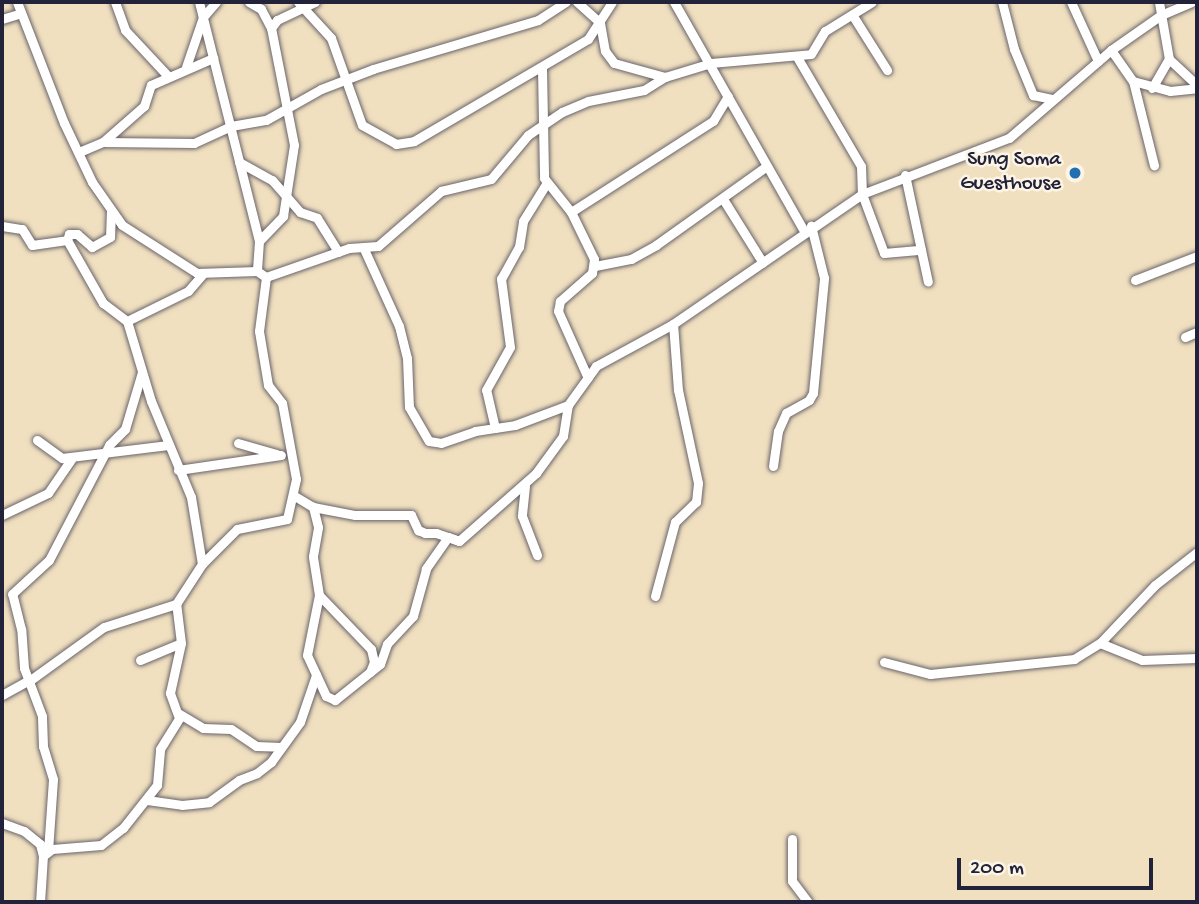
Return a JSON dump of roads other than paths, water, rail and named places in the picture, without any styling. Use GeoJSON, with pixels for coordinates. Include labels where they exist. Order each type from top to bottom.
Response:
{"type":"FeatureCollection","features":[{"type":"Feature","properties":{"kind":"street"},"geometry":{"type":"LineString","coordinates":[[17,2],[18,14],[79,152],[111,209],[131,233],[203,274],[257,271],[266,277]]}},
{"type":"Feature","properties":{"kind":"street"},"geometry":{"type":"LineString","coordinates":[[115,2],[125,30],[167,75]]}},
{"type":"Feature","properties":{"kind":"street"},"geometry":{"type":"LineString","coordinates":[[199,2],[259,241],[257,271]]}},
{"type":"Feature","properties":{"kind":"street"},"geometry":{"type":"LineString","coordinates":[[186,67],[203,17],[216,2]]}},
{"type":"Feature","properties":{"kind":"street"},"geometry":{"type":"LineString","coordinates":[[249,2],[261,9],[271,28],[284,75],[283,107],[293,145],[282,219],[259,241]]}},
{"type":"Feature","properties":{"kind":"street"},"geometry":{"type":"LineString","coordinates":[[271,28],[276,20],[300,5],[315,2]]}},
{"type":"Feature","properties":{"kind":"street"},"geometry":{"type":"LineString","coordinates":[[103,142],[194,143],[231,126],[267,120],[283,107],[450,43],[538,20],[566,2]]}},
{"type":"Feature","properties":{"kind":"street"},"geometry":{"type":"LineString","coordinates":[[577,2],[600,23],[605,51],[614,63],[665,78]]}},
{"type":"Feature","properties":{"kind":"street"},"geometry":{"type":"LineString","coordinates":[[300,5],[331,38],[362,125],[396,144],[414,141],[542,69],[588,39],[612,2]]}},
{"type":"Feature","properties":{"kind":"street"},"geometry":{"type":"LineString","coordinates":[[674,2],[711,63],[764,168],[807,228],[824,278],[813,393],[809,400],[786,413],[773,466]]}},
{"type":"Feature","properties":{"kind":"street"},"geometry":{"type":"LineString","coordinates":[[266,277],[338,252],[378,246],[441,191],[491,179],[528,135],[588,100],[644,90],[665,78],[711,63],[811,54],[825,32],[872,2]]}},
{"type":"Feature","properties":{"kind":"street"},"geometry":{"type":"LineString","coordinates":[[1002,2],[1014,49],[1033,95],[1052,99]]}},
{"type":"Feature","properties":{"kind":"street"},"geometry":{"type":"LineString","coordinates":[[1071,2],[1098,61]]}},
{"type":"Feature","properties":{"kind":"street"},"geometry":{"type":"LineString","coordinates":[[1158,2],[1169,59],[1197,86]]}},
{"type":"Feature","properties":{"kind":"street"},"geometry":{"type":"LineString","coordinates":[[459,541],[484,515],[525,486],[564,436],[568,405],[596,366],[673,324],[763,263],[807,228],[862,194],[905,175],[1009,138],[1111,50],[1161,15],[1191,2]]}},
{"type":"Feature","properties":{"kind":"street"},"geometry":{"type":"LineString","coordinates":[[2,19],[18,14]]}},
{"type":"Feature","properties":{"kind":"street"},"geometry":{"type":"LineString","coordinates":[[853,16],[887,70]]}},
{"type":"Feature","properties":{"kind":"street"},"geometry":{"type":"LineString","coordinates":[[1111,50],[1133,80],[1154,166]]}},
{"type":"Feature","properties":{"kind":"street"},"geometry":{"type":"LineString","coordinates":[[797,57],[861,166],[862,194],[884,253],[921,250]]}},
{"type":"Feature","properties":{"kind":"street"},"geometry":{"type":"LineString","coordinates":[[79,152],[103,142],[144,106],[151,85],[167,75],[213,58]]}},
{"type":"Feature","properties":{"kind":"street"},"geometry":{"type":"LineString","coordinates":[[1152,88],[1169,59]]}},
{"type":"Feature","properties":{"kind":"street"},"geometry":{"type":"LineString","coordinates":[[542,69],[547,184],[571,212],[595,267]]}},
{"type":"Feature","properties":{"kind":"street"},"geometry":{"type":"LineString","coordinates":[[1133,80],[1152,88],[1197,86]]}},
{"type":"Feature","properties":{"kind":"street"},"geometry":{"type":"LineString","coordinates":[[571,212],[713,121],[728,96]]}},
{"type":"Feature","properties":{"kind":"street"},"geometry":{"type":"LineString","coordinates":[[239,162],[272,180],[300,212],[317,218],[338,252]]}},
{"type":"Feature","properties":{"kind":"street"},"geometry":{"type":"LineString","coordinates":[[587,378],[558,311],[560,301],[595,267],[639,254],[723,199],[764,168]]}},
{"type":"Feature","properties":{"kind":"street"},"geometry":{"type":"LineString","coordinates":[[905,175],[928,282]]}},
{"type":"Feature","properties":{"kind":"street"},"geometry":{"type":"LineString","coordinates":[[495,428],[486,390],[510,347],[501,279],[519,247],[523,221],[547,184]]}},
{"type":"Feature","properties":{"kind":"street"},"geometry":{"type":"LineString","coordinates":[[723,199],[763,263]]}},
{"type":"Feature","properties":{"kind":"street"},"geometry":{"type":"LineString","coordinates":[[111,209],[110,237],[92,247],[78,234],[69,234],[67,240],[103,303],[127,321],[168,445],[191,497],[202,564]]}},
{"type":"Feature","properties":{"kind":"street"},"geometry":{"type":"LineString","coordinates":[[2,226],[22,229],[32,245],[67,240]]}},
{"type":"Feature","properties":{"kind":"street"},"geometry":{"type":"LineString","coordinates":[[364,249],[399,326],[407,358],[409,407],[425,435],[441,443],[568,405]]}},
{"type":"Feature","properties":{"kind":"street"},"geometry":{"type":"LineString","coordinates":[[1135,280],[1197,256]]}},
{"type":"Feature","properties":{"kind":"street"},"geometry":{"type":"LineString","coordinates":[[127,321],[188,291],[203,274]]}},
{"type":"Feature","properties":{"kind":"street"},"geometry":{"type":"LineString","coordinates":[[2,695],[29,680],[104,627],[176,604],[202,564],[241,526],[288,519],[296,479],[286,456],[282,403],[268,385],[259,331],[266,277]]}},
{"type":"Feature","properties":{"kind":"street"},"geometry":{"type":"LineString","coordinates":[[655,596],[675,522],[696,502],[698,483],[678,390],[673,324]]}},
{"type":"Feature","properties":{"kind":"street"},"geometry":{"type":"LineString","coordinates":[[1185,337],[1197,332]]}},
{"type":"Feature","properties":{"kind":"street"},"geometry":{"type":"LineString","coordinates":[[40,902],[54,779],[43,746],[42,716],[29,680],[12,594],[49,561],[105,454],[125,429],[142,372]]}},
{"type":"Feature","properties":{"kind":"street"},"geometry":{"type":"LineString","coordinates":[[37,440],[60,458],[168,445]]}},
{"type":"Feature","properties":{"kind":"street"},"geometry":{"type":"LineString","coordinates":[[238,443],[286,456]]}},
{"type":"Feature","properties":{"kind":"street"},"geometry":{"type":"LineString","coordinates":[[178,470],[286,456]]}},
{"type":"Feature","properties":{"kind":"street"},"geometry":{"type":"LineString","coordinates":[[2,515],[48,493],[72,458]]}},
{"type":"Feature","properties":{"kind":"street"},"geometry":{"type":"LineString","coordinates":[[525,486],[522,516],[537,555]]}},
{"type":"Feature","properties":{"kind":"street"},"geometry":{"type":"LineString","coordinates":[[293,495],[313,507],[355,515],[411,515],[418,530],[459,541]]}},
{"type":"Feature","properties":{"kind":"street"},"geometry":{"type":"LineString","coordinates":[[313,507],[318,527],[313,556],[319,595],[307,655],[326,696],[335,700],[380,664],[387,645],[414,616],[419,582],[448,537],[459,541]]}},
{"type":"Feature","properties":{"kind":"street"},"geometry":{"type":"LineString","coordinates":[[884,662],[930,674],[968,673],[1074,659],[1100,643],[1155,585],[1197,552]]}},
{"type":"Feature","properties":{"kind":"street"},"geometry":{"type":"LineString","coordinates":[[319,595],[371,649],[374,662],[370,673]]}},
{"type":"Feature","properties":{"kind":"street"},"geometry":{"type":"LineString","coordinates":[[46,854],[102,845],[123,828],[147,800],[159,779],[160,749],[178,722],[178,713],[170,693],[181,643],[176,604]]}},
{"type":"Feature","properties":{"kind":"street"},"geometry":{"type":"LineString","coordinates":[[141,660],[181,643]]}},
{"type":"Feature","properties":{"kind":"street"},"geometry":{"type":"LineString","coordinates":[[1100,643],[1142,660],[1197,658]]}},
{"type":"Feature","properties":{"kind":"street"},"geometry":{"type":"LineString","coordinates":[[147,800],[181,805],[209,802],[239,780],[257,774],[300,722],[316,675]]}},
{"type":"Feature","properties":{"kind":"street"},"geometry":{"type":"LineString","coordinates":[[178,713],[203,728],[231,729],[256,746],[281,747]]}},
{"type":"Feature","properties":{"kind":"street"},"geometry":{"type":"LineString","coordinates":[[2,823],[33,836],[46,854]]}},
{"type":"Feature","properties":{"kind":"street"},"geometry":{"type":"LineString","coordinates":[[792,839],[792,881],[807,902]]}},
{"type":"Feature","properties":{"kind":"place","name":"Sung Soma Guesthouse"},"geometry":{"type":"Point","coordinates":[1075,173]}}]}
